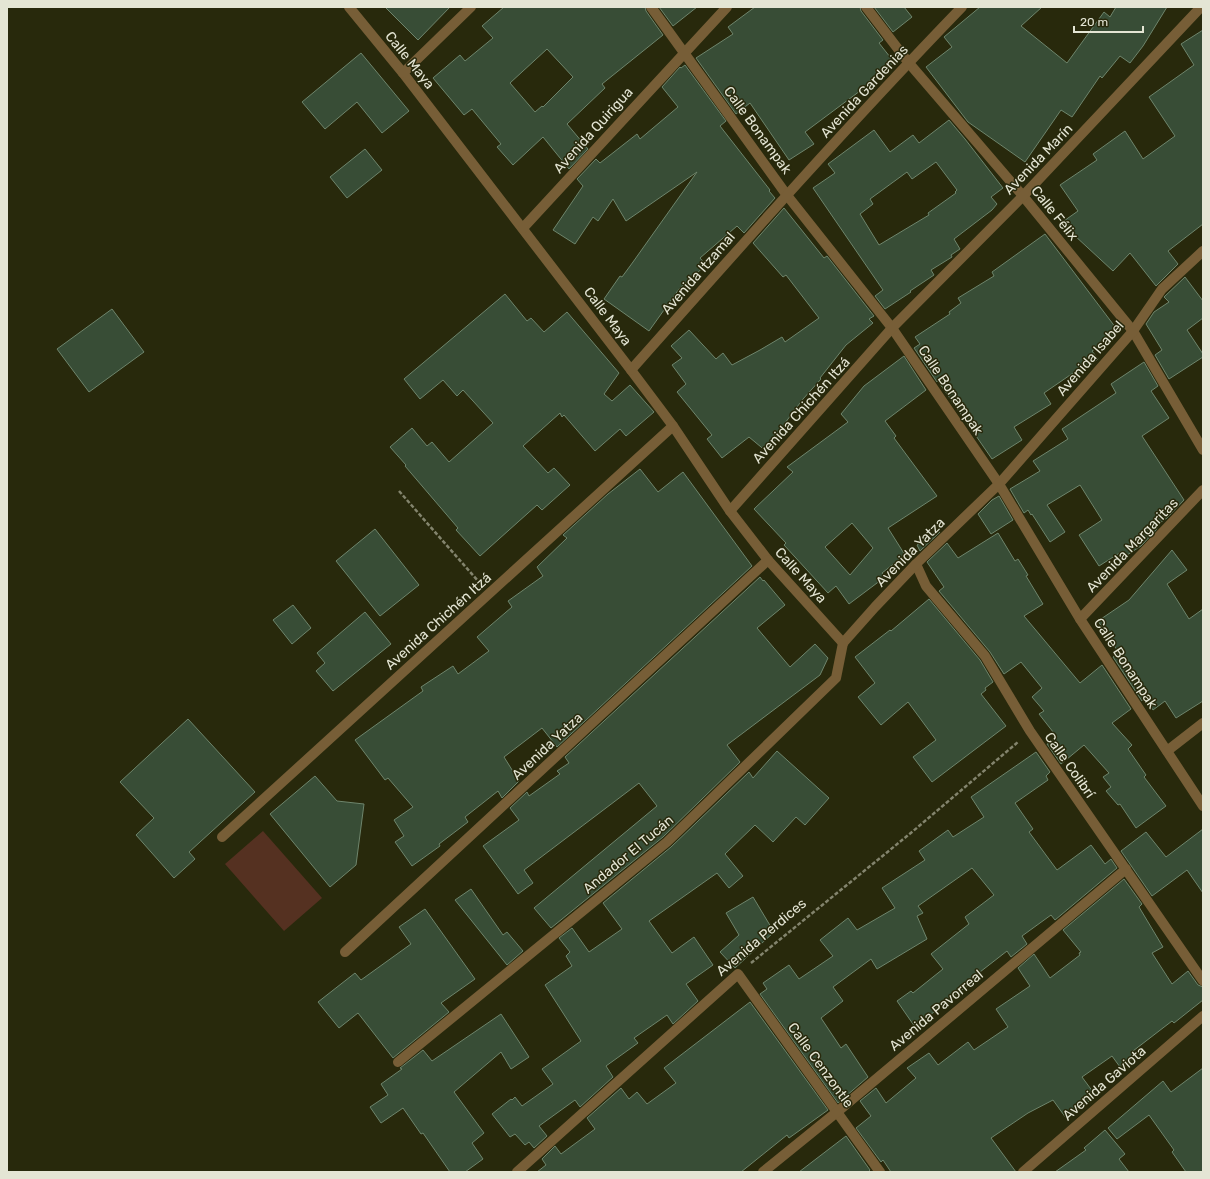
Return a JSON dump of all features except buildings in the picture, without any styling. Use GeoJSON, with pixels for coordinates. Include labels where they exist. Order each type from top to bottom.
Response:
{"type":"FeatureCollection","features":[{"type":"Feature","properties":{"kind":"street","name":"Calle Maya"},"geometry":{"type":"LineString","coordinates":[[349,7],[403,73],[632,370],[673,426],[730,511],[768,560],[843,643]]}},
{"type":"Feature","properties":{"kind":"street"},"geometry":{"type":"LineString","coordinates":[[403,73],[471,7]]}},
{"type":"Feature","properties":{"kind":"street","name":"Calle Bonampak"},"geometry":{"type":"LineString","coordinates":[[651,7],[786,194],[892,328],[999,484],[1080,619],[1203,806]]}},
{"type":"Feature","properties":{"kind":"street","name":"Avenida Quirigua"},"geometry":{"type":"LineString","coordinates":[[523,228],[727,7]]}},
{"type":"Feature","properties":{"kind":"street","name":"Calle Félix"},"geometry":{"type":"LineString","coordinates":[[866,7],[908,62],[1022,196],[1133,331],[1203,450]]}},
{"type":"Feature","properties":{"kind":"street","name":"Avenida Gardenias"},"geometry":{"type":"LineString","coordinates":[[786,194],[908,62],[962,7]]}},
{"type":"Feature","properties":{"kind":"street","name":"Avenida Marín"},"geometry":{"type":"LineString","coordinates":[[892,328],[1022,196],[1201,7]]}},
{"type":"Feature","properties":{"kind":"street","name":"Avenida Itzamal"},"geometry":{"type":"LineString","coordinates":[[632,370],[786,194]]}},
{"type":"Feature","properties":{"kind":"street","name":"Avenida Isabel"},"geometry":{"type":"LineString","coordinates":[[999,484],[1133,331],[1162,290],[1203,251]]}},
{"type":"Feature","properties":{"kind":"street","name":"Avenida Chichén Itzá"},"geometry":{"type":"LineString","coordinates":[[730,511],[892,328]]}},
{"type":"Feature","properties":{"kind":"street","name":"Avenida Chichén Itzá"},"geometry":{"type":"LineString","coordinates":[[222,837],[673,426]]}},
{"type":"Feature","properties":{"kind":"street","name":"Avenida Yatza"},"geometry":{"type":"LineString","coordinates":[[843,643],[916,564],[999,484]]}},
{"type":"Feature","properties":{"kind":"street","name":"Avenida Margaritas"},"geometry":{"type":"LineString","coordinates":[[1080,619],[1203,490]]}},
{"type":"Feature","properties":{"kind":"street","name":"Avenida Yatza"},"geometry":{"type":"LineString","coordinates":[[345,952],[768,560]]}},
{"type":"Feature","properties":{"kind":"street","name":"Calle Colibrí"},"geometry":{"type":"LineString","coordinates":[[916,564],[926,586],[985,656],[1030,731],[1203,981]]}},
{"type":"Feature","properties":{"kind":"street","name":"Andador El Tucán"},"geometry":{"type":"LineString","coordinates":[[398,1062],[667,842],[836,678],[843,643]]}},
{"type":"Feature","properties":{"kind":"street"},"geometry":{"type":"LineString","coordinates":[[1168,751],[1203,723]]}},
{"type":"Feature","properties":{"kind":"street","name":"Avenida Pavorreal"},"geometry":{"type":"LineString","coordinates":[[764,1172],[1126,869]]}},
{"type":"Feature","properties":{"kind":"street","name":"Calle Cenzontle"},"geometry":{"type":"LineString","coordinates":[[738,974],[880,1172]]}},
{"type":"Feature","properties":{"kind":"street","name":"Avenida Perdices"},"geometry":{"type":"LineString","coordinates":[[517,1172],[738,974]]}},
{"type":"Feature","properties":{"kind":"street","name":"Avenida Gaviota"},"geometry":{"type":"LineString","coordinates":[[1024,1172],[1203,1016]]}},
{"type":"Feature","properties":{"kind":"path"},"geometry":{"type":"LineString","coordinates":[[399,491],[489,593]]}},
{"type":"Feature","properties":{"kind":"path","name":"Avenida Perdices"},"geometry":{"type":"LineString","coordinates":[[738,974],[912,832],[1030,731]]}},
{"type":"Feature","properties":{"kind":"shaded area"},"geometry":{"type":"Polygon","coordinates":[[[263,831],[322,898],[284,931],[225,864],[263,831]]]}}]}
